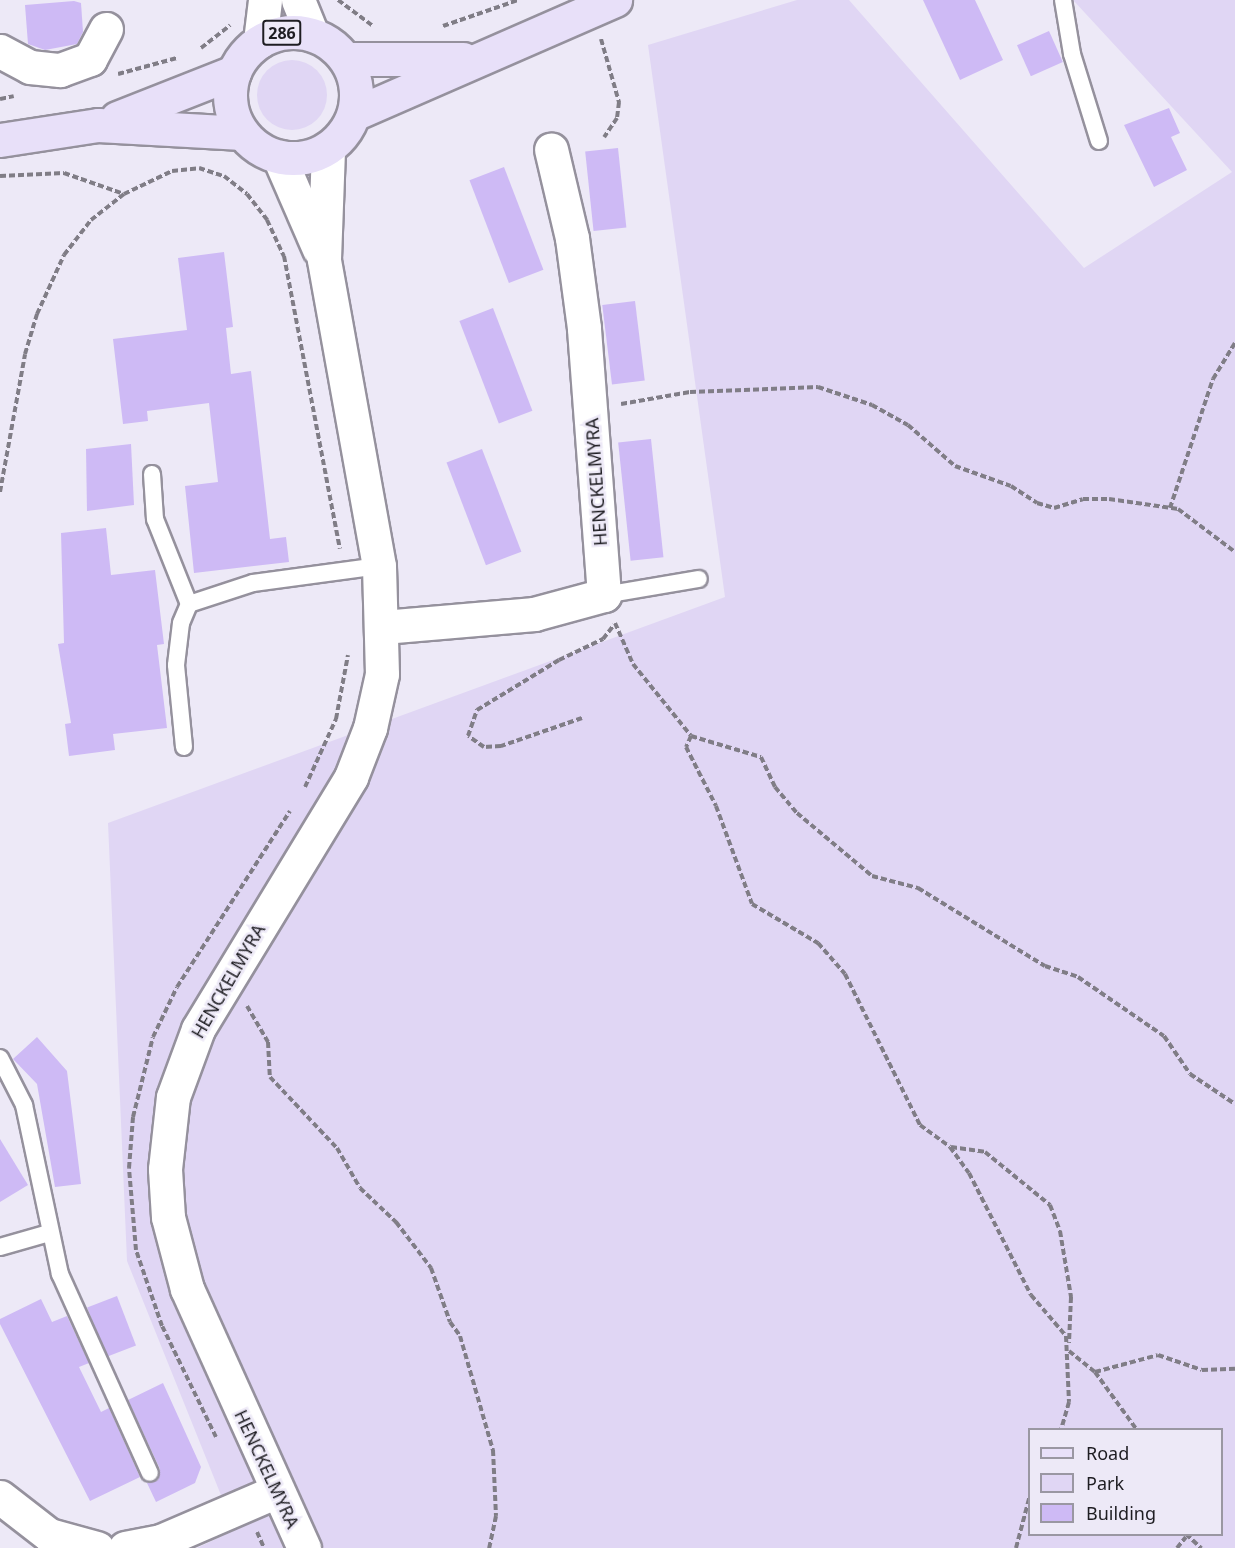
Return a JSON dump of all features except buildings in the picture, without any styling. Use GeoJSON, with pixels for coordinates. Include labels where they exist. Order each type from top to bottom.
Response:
{"type":"FeatureCollection","features":[{"type":"Feature","properties":{"kind":"main road"},"geometry":{"type":"LineString","coordinates":[[234,72],[230,97],[242,133],[259,149],[279,157],[305,158],[328,148],[354,114],[474,59],[604,5]]}},
{"type":"Feature","properties":{"kind":"main road","name":"286"},"geometry":{"type":"LineString","coordinates":[[98,125],[234,72],[260,41],[285,32],[312,34],[346,59]]}},
{"type":"Feature","properties":{"kind":"main road"},"geometry":{"type":"LineString","coordinates":[[354,114],[356,86],[346,59],[474,59]]}},
{"type":"Feature","properties":{"kind":"main road","name":"286"},"geometry":{"type":"LineString","coordinates":[[0,140],[98,125],[242,133]]}},
{"type":"Feature","properties":{"kind":"street"},"geometry":{"type":"LineString","coordinates":[[260,41],[265,0]]}},
{"type":"Feature","properties":{"kind":"street"},"geometry":{"type":"LineString","coordinates":[[298,0],[312,34]]}},
{"type":"Feature","properties":{"kind":"street"},"geometry":{"type":"LineString","coordinates":[[0,51],[30,67],[68,68],[90,59],[106,29]]}},
{"type":"Feature","properties":{"kind":"street","name":"HENCKELMYRA"},"geometry":{"type":"LineString","coordinates":[[304,1548],[195,1310],[168,1217],[165,1148],[173,1097],[188,1052],[219,990],[351,777],[378,700],[383,627],[380,566],[324,259],[328,148]]}},
{"type":"Feature","properties":{"kind":"street","name":"HENCKELMYRA"},"geometry":{"type":"LineString","coordinates":[[551,149],[572,238],[612,611]]}},
{"type":"Feature","properties":{"kind":"street","name":"HENCKELMYRA"},"geometry":{"type":"LineString","coordinates":[[279,157],[324,259]]}},
{"type":"Feature","properties":{"kind":"street"},"geometry":{"type":"LineString","coordinates":[[383,627],[612,611]]}},
{"type":"Feature","properties":{"kind":"street"},"geometry":{"type":"LineString","coordinates":[[125,1548],[161,1541],[246,1507],[277,1491]]}},
{"type":"Feature","properties":{"kind":"street"},"geometry":{"type":"LineString","coordinates":[[0,1497],[49,1535],[97,1548]]}},
{"type":"Feature","properties":{"kind":"lane"},"geometry":{"type":"LineString","coordinates":[[1064,0],[1072,54],[1100,141]]}},
{"type":"Feature","properties":{"kind":"lane"},"geometry":{"type":"LineString","coordinates":[[152,474],[155,519],[189,604],[176,664],[184,747]]}},
{"type":"Feature","properties":{"kind":"lane"},"geometry":{"type":"LineString","coordinates":[[189,604],[253,583],[380,566]]}},
{"type":"Feature","properties":{"kind":"lane"},"geometry":{"type":"LineString","coordinates":[[612,611],[699,579]]}},
{"type":"Feature","properties":{"kind":"lane"},"geometry":{"type":"LineString","coordinates":[[0,1058],[24,1105],[43,1182],[49,1233],[60,1274],[150,1473]]}},
{"type":"Feature","properties":{"kind":"lane"},"geometry":{"type":"LineString","coordinates":[[0,1247],[49,1233]]}},
{"type":"Feature","properties":{"kind":"path"},"geometry":{"type":"LineString","coordinates":[[338,0],[354,16],[382,28]]}},
{"type":"Feature","properties":{"kind":"path"},"geometry":{"type":"LineString","coordinates":[[437,27],[518,0]]}},
{"type":"Feature","properties":{"kind":"path"},"geometry":{"type":"LineString","coordinates":[[604,5],[619,102],[617,118],[604,137]]}},
{"type":"Feature","properties":{"kind":"path"},"geometry":{"type":"LineString","coordinates":[[114,75],[200,49],[220,37],[235,16]]}},
{"type":"Feature","properties":{"kind":"path"},"geometry":{"type":"LineString","coordinates":[[0,99],[24,95]]}},
{"type":"Feature","properties":{"kind":"path"},"geometry":{"type":"LineString","coordinates":[[0,492],[17,392],[41,304],[78,236],[124,194],[162,174],[199,168],[236,183],[267,220],[289,275],[343,571]]}},
{"type":"Feature","properties":{"kind":"path"},"geometry":{"type":"LineString","coordinates":[[0,176],[64,172],[124,194]]}},
{"type":"Feature","properties":{"kind":"path"},"geometry":{"type":"LineString","coordinates":[[1170,508],[1213,379],[1235,343]]}},
{"type":"Feature","properties":{"kind":"path"},"geometry":{"type":"LineString","coordinates":[[591,407],[690,392],[818,387],[872,405],[916,432],[955,466],[1011,486],[1046,506],[1054,508],[1083,499],[1101,499],[1170,508],[1235,552]]}},
{"type":"Feature","properties":{"kind":"path"},"geometry":{"type":"LineString","coordinates":[[582,718],[501,746],[484,747],[468,736],[477,710],[559,660],[603,639],[612,611]]}},
{"type":"Feature","properties":{"kind":"path"},"geometry":{"type":"LineString","coordinates":[[612,611],[633,664],[691,736],[761,757],[775,787],[797,813],[872,876],[918,888],[1045,966],[1078,977],[1164,1036],[1190,1074],[1235,1104]]}},
{"type":"Feature","properties":{"kind":"path"},"geometry":{"type":"LineString","coordinates":[[303,790],[336,719],[349,644]]}},
{"type":"Feature","properties":{"kind":"path"},"geometry":{"type":"LineString","coordinates":[[691,736],[686,747],[716,806],[752,904],[818,943],[845,974],[920,1125],[950,1147],[969,1173],[1031,1295],[1066,1336],[1068,1352],[1095,1372],[1136,1428]]}},
{"type":"Feature","properties":{"kind":"path"},"geometry":{"type":"LineString","coordinates":[[222,1448],[142,1275],[129,1193],[133,1117],[153,1037],[177,987],[297,800]]}},
{"type":"Feature","properties":{"kind":"path"},"geometry":{"type":"LineString","coordinates":[[219,990],[248,1006],[268,1042],[270,1077],[336,1148],[360,1188],[396,1222],[431,1268],[450,1322],[460,1336],[493,1450],[496,1516],[489,1548]]}},
{"type":"Feature","properties":{"kind":"path"},"geometry":{"type":"LineString","coordinates":[[950,1147],[985,1152],[1050,1205],[1060,1231],[1071,1297],[1068,1352],[1069,1402],[1062,1428]]}},
{"type":"Feature","properties":{"kind":"path"},"geometry":{"type":"LineString","coordinates":[[1095,1372],[1158,1355],[1202,1370],[1235,1369]]}},
{"type":"Feature","properties":{"kind":"path"},"geometry":{"type":"LineString","coordinates":[[1016,1548],[1028,1498]]}},
{"type":"Feature","properties":{"kind":"path"},"geometry":{"type":"LineString","coordinates":[[246,1507],[264,1548]]}},
{"type":"Feature","properties":{"kind":"path"},"geometry":{"type":"LineString","coordinates":[[1177,1548],[1186,1536],[1201,1548]]}},
{"type":"Feature","properties":{"kind":"green space"},"geometry":{"type":"Polygon","coordinates":[[[797,0],[849,0],[1084,268],[1232,172],[1073,0],[1235,0],[1235,1548],[197,1548],[235,1530],[127,1261],[108,823],[725,597],[648,45],[797,0]]]}},
{"type":"Feature","properties":{"kind":"green space"},"geometry":{"type":"Polygon","coordinates":[[[292,60],[305,63],[317,70],[324,82],[327,95],[324,108],[317,120],[305,127],[292,130],[279,127],[267,120],[260,108],[257,95],[260,82],[267,70],[279,63],[292,60]]]}}]}
